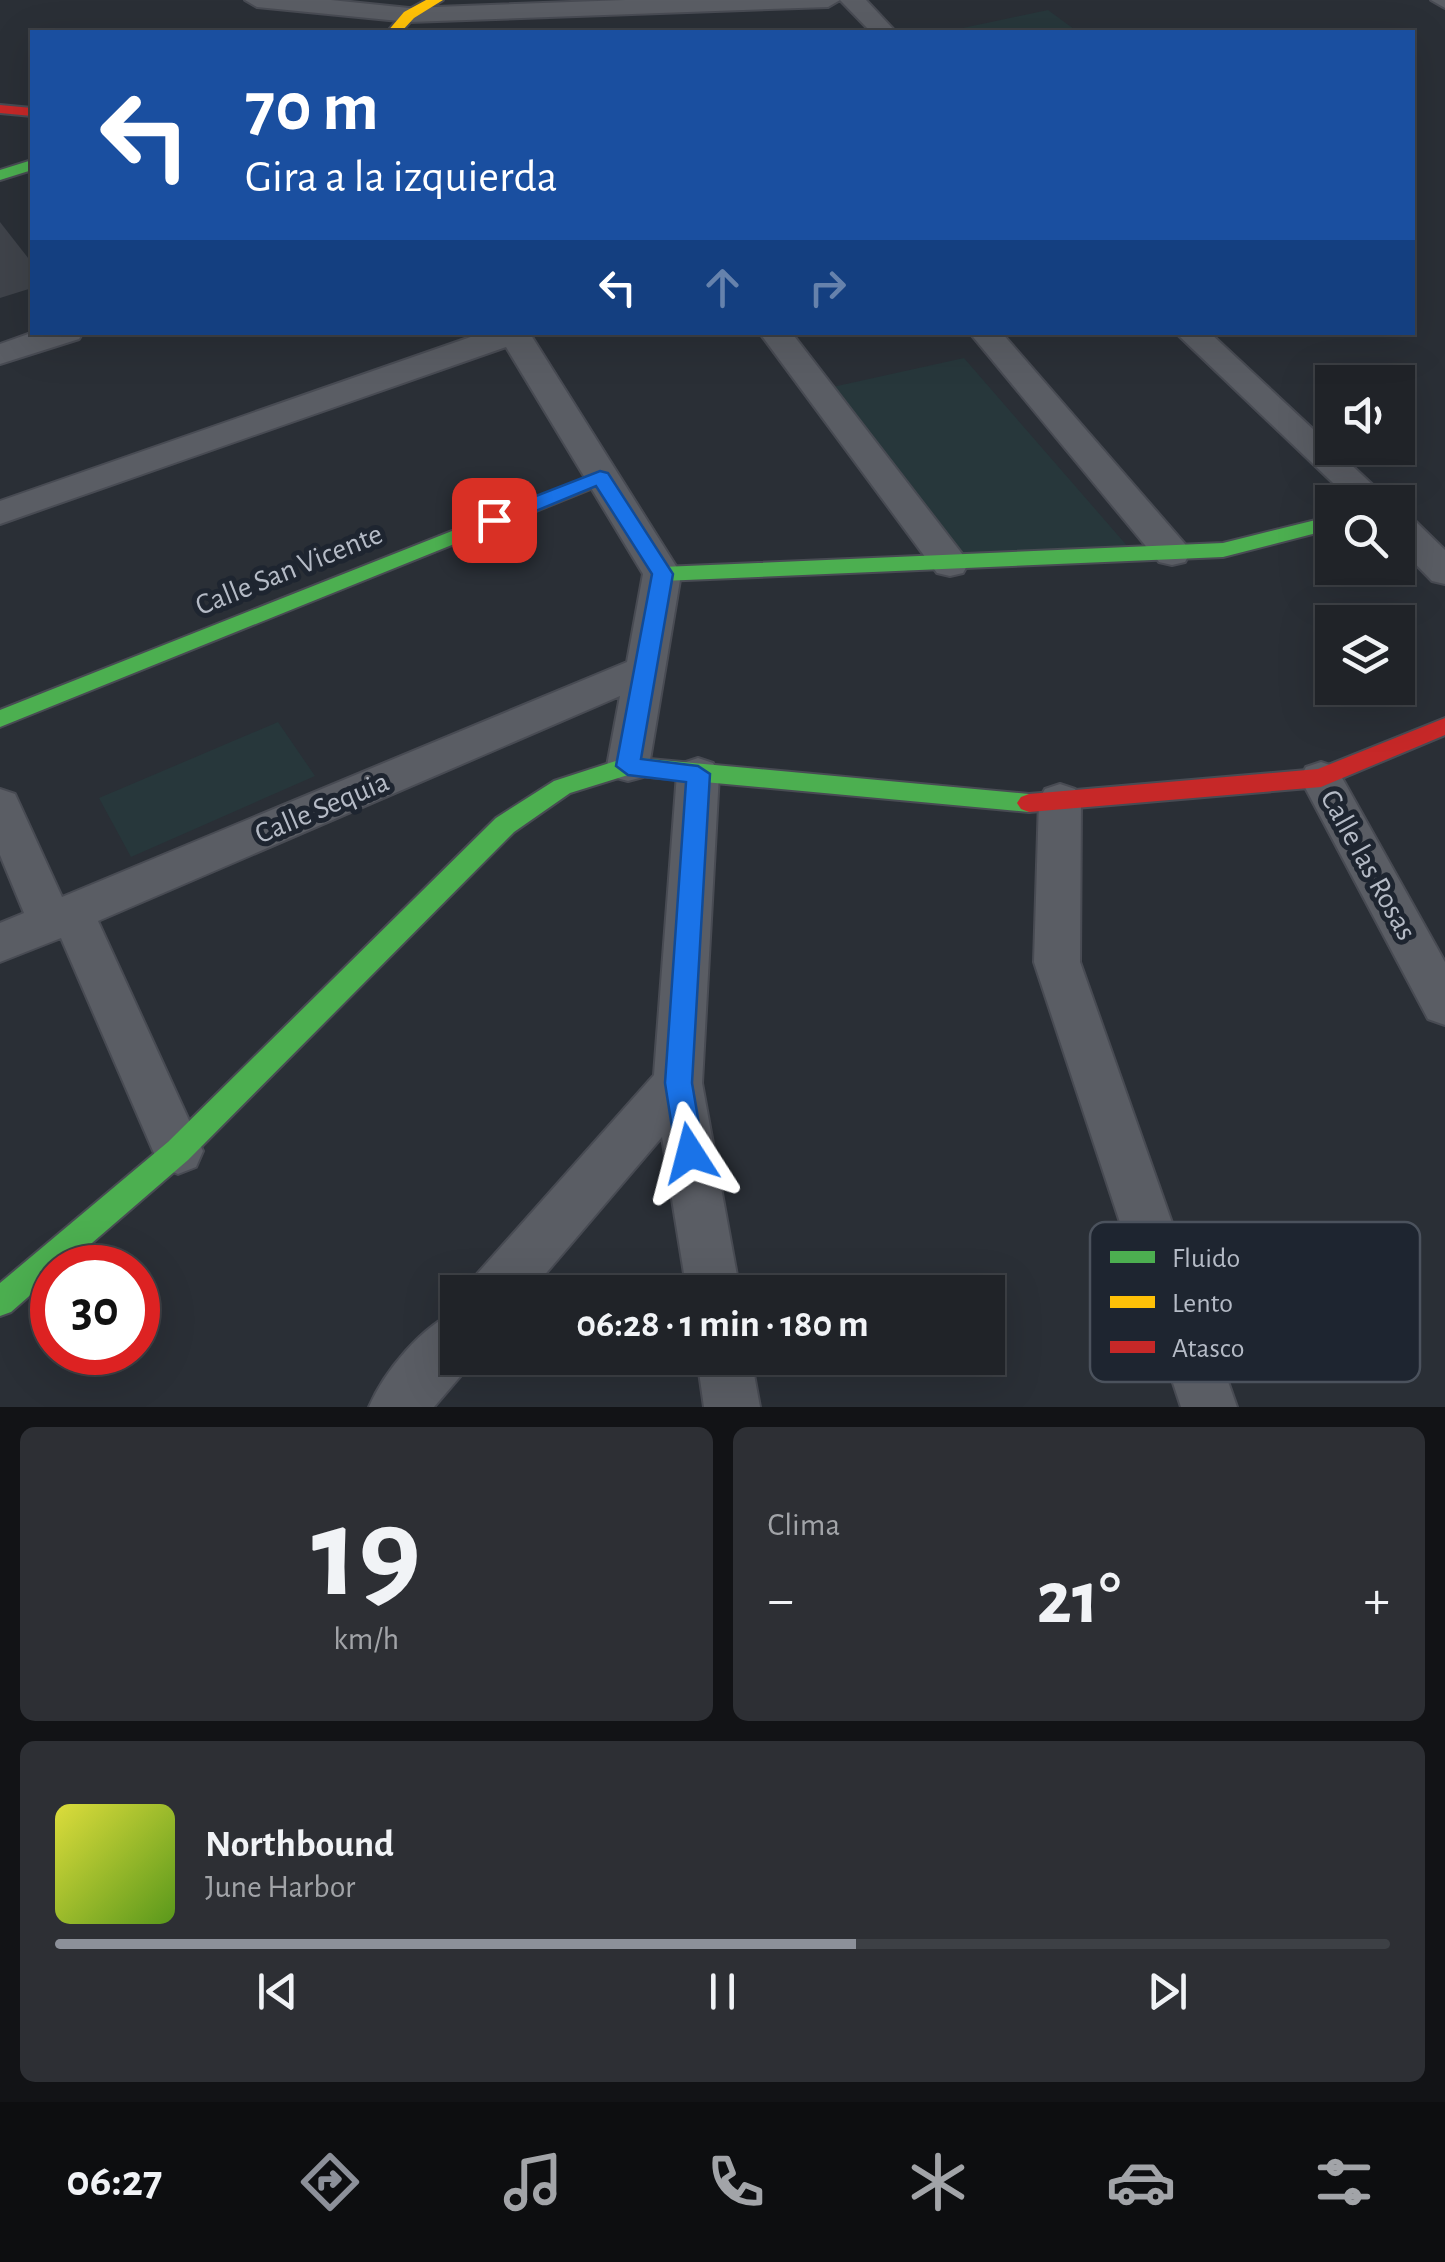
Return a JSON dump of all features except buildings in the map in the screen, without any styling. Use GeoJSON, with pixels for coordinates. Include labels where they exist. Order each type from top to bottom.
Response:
{"type":"FeatureCollection","features":[{"type":"Feature","properties":{"kind":"street"},"geometry":{"type":"LineString","coordinates":[[257,0],[401,16],[828,0]]}},
{"type":"Feature","properties":{"kind":"street"},"geometry":{"type":"LineString","coordinates":[[401,16],[436,0]]}},
{"type":"Feature","properties":{"kind":"street"},"geometry":{"type":"LineString","coordinates":[[852,0],[882,30]]}},
{"type":"Feature","properties":{"kind":"street"},"geometry":{"type":"LineString","coordinates":[[791,30],[800,1]]}},
{"type":"Feature","properties":{"kind":"street"},"geometry":{"type":"LineString","coordinates":[[596,30],[609,8]]}},
{"type":"Feature","properties":{"kind":"street"},"geometry":{"type":"LineString","coordinates":[[0,108],[30,112]]}},
{"type":"Feature","properties":{"kind":"street"},"geometry":{"type":"LineString","coordinates":[[0,175],[30,167]]}},
{"type":"Feature","properties":{"kind":"street"},"geometry":{"type":"LineString","coordinates":[[0,354],[59,335]]}},
{"type":"Feature","properties":{"kind":"street"},"geometry":{"type":"LineString","coordinates":[[0,513],[508,335]]}},
{"type":"Feature","properties":{"kind":"street"},"geometry":{"type":"LineString","coordinates":[[515,335],[662,574],[643,671],[611,769]]}},
{"type":"Feature","properties":{"kind":"street"},"geometry":{"type":"LineString","coordinates":[[776,335],[950,564]]}},
{"type":"Feature","properties":{"kind":"street"},"geometry":{"type":"LineString","coordinates":[[987,335],[1172,553]]}},
{"type":"Feature","properties":{"kind":"street"},"geometry":{"type":"LineString","coordinates":[[1193,335],[1356,485]]}},
{"type":"Feature","properties":{"kind":"street","name":"Calle San Vicente"},"geometry":{"type":"LineString","coordinates":[[0,719],[600,478]]}},
{"type":"Feature","properties":{"kind":"street"},"geometry":{"type":"LineString","coordinates":[[662,574],[1224,550],[1315,528]]}},
{"type":"Feature","properties":{"kind":"street"},"geometry":{"type":"LineString","coordinates":[[1415,542],[1445,572]]}},
{"type":"Feature","properties":{"kind":"street","name":"Calle Sequia"},"geometry":{"type":"LineString","coordinates":[[0,943],[643,671]]}},
{"type":"Feature","properties":{"kind":"street"},"geometry":{"type":"LineString","coordinates":[[0,1302],[178,1150],[505,825],[547,792],[611,769],[1029,802],[1060,800],[1320,778],[1445,726]]}},
{"type":"Feature","properties":{"kind":"street"},"geometry":{"type":"LineString","coordinates":[[698,774],[678,1083],[711,1275]]}},
{"type":"Feature","properties":{"kind":"street","name":"Calle las Rosas"},"geometry":{"type":"LineString","coordinates":[[1320,778],[1445,1005]]}},
{"type":"Feature","properties":{"kind":"street"},"geometry":{"type":"LineString","coordinates":[[1060,800],[1057,962],[1146,1222]]}},
{"type":"Feature","properties":{"kind":"street"},"geometry":{"type":"LineString","coordinates":[[0,805],[62,918],[178,1150]]}},
{"type":"Feature","properties":{"kind":"street"},"geometry":{"type":"LineString","coordinates":[[511,1275],[678,1083]]}},
{"type":"Feature","properties":{"kind":"street"},"geometry":{"type":"LineString","coordinates":[[396,1407],[440,1357]]}},
{"type":"Feature","properties":{"kind":"street"},"geometry":{"type":"LineString","coordinates":[[727,1375],[732,1407]]}},
{"type":"Feature","properties":{"kind":"street"},"geometry":{"type":"LineString","coordinates":[[1200,1382],[1209,1407]]}},
{"type":"Feature","properties":{"kind":"shaded area"},"geometry":{"type":"Polygon","coordinates":[[[1048,10],[1075,30],[953,30],[1048,10]]]}},
{"type":"Feature","properties":{"kind":"shaded area"},"geometry":{"type":"Polygon","coordinates":[[[964,358],[1129,548],[956,555],[828,388],[964,358]]]}},
{"type":"Feature","properties":{"kind":"shaded area"},"geometry":{"type":"Polygon","coordinates":[[[278,722],[315,776],[131,857],[99,798],[278,722]]]}},
{"type":"Feature","properties":{"kind":"traffic: fast"},"geometry":{"type":"LineString","coordinates":[[0,175],[30,166]]}},
{"type":"Feature","properties":{"kind":"traffic: fast"},"geometry":{"type":"LineString","coordinates":[[0,719],[601,478]]}},
{"type":"Feature","properties":{"kind":"traffic: fast"},"geometry":{"type":"LineString","coordinates":[[662,574],[1223,550],[1315,527]]}},
{"type":"Feature","properties":{"kind":"traffic: fast"},"geometry":{"type":"LineString","coordinates":[[0,1302],[178,1151],[505,825],[562,787],[628,766],[1029,803]]}},
{"type":"Feature","properties":{"kind":"traffic: slow"},"geometry":{"type":"LineString","coordinates":[[396,30],[409,15],[436,0]]}},
{"type":"Feature","properties":{"kind":"traffic: jam"},"geometry":{"type":"LineString","coordinates":[[0,109],[30,112]]}},
{"type":"Feature","properties":{"kind":"traffic: jam"},"geometry":{"type":"LineString","coordinates":[[1029,803],[1321,778],[1445,726]]}},
{"type":"Feature","properties":{"kind":"route"},"geometry":{"type":"LineString","coordinates":[[494,520],[600,478],[662,574],[628,766],[698,774],[678,1083],[690,1153]]}}]}
